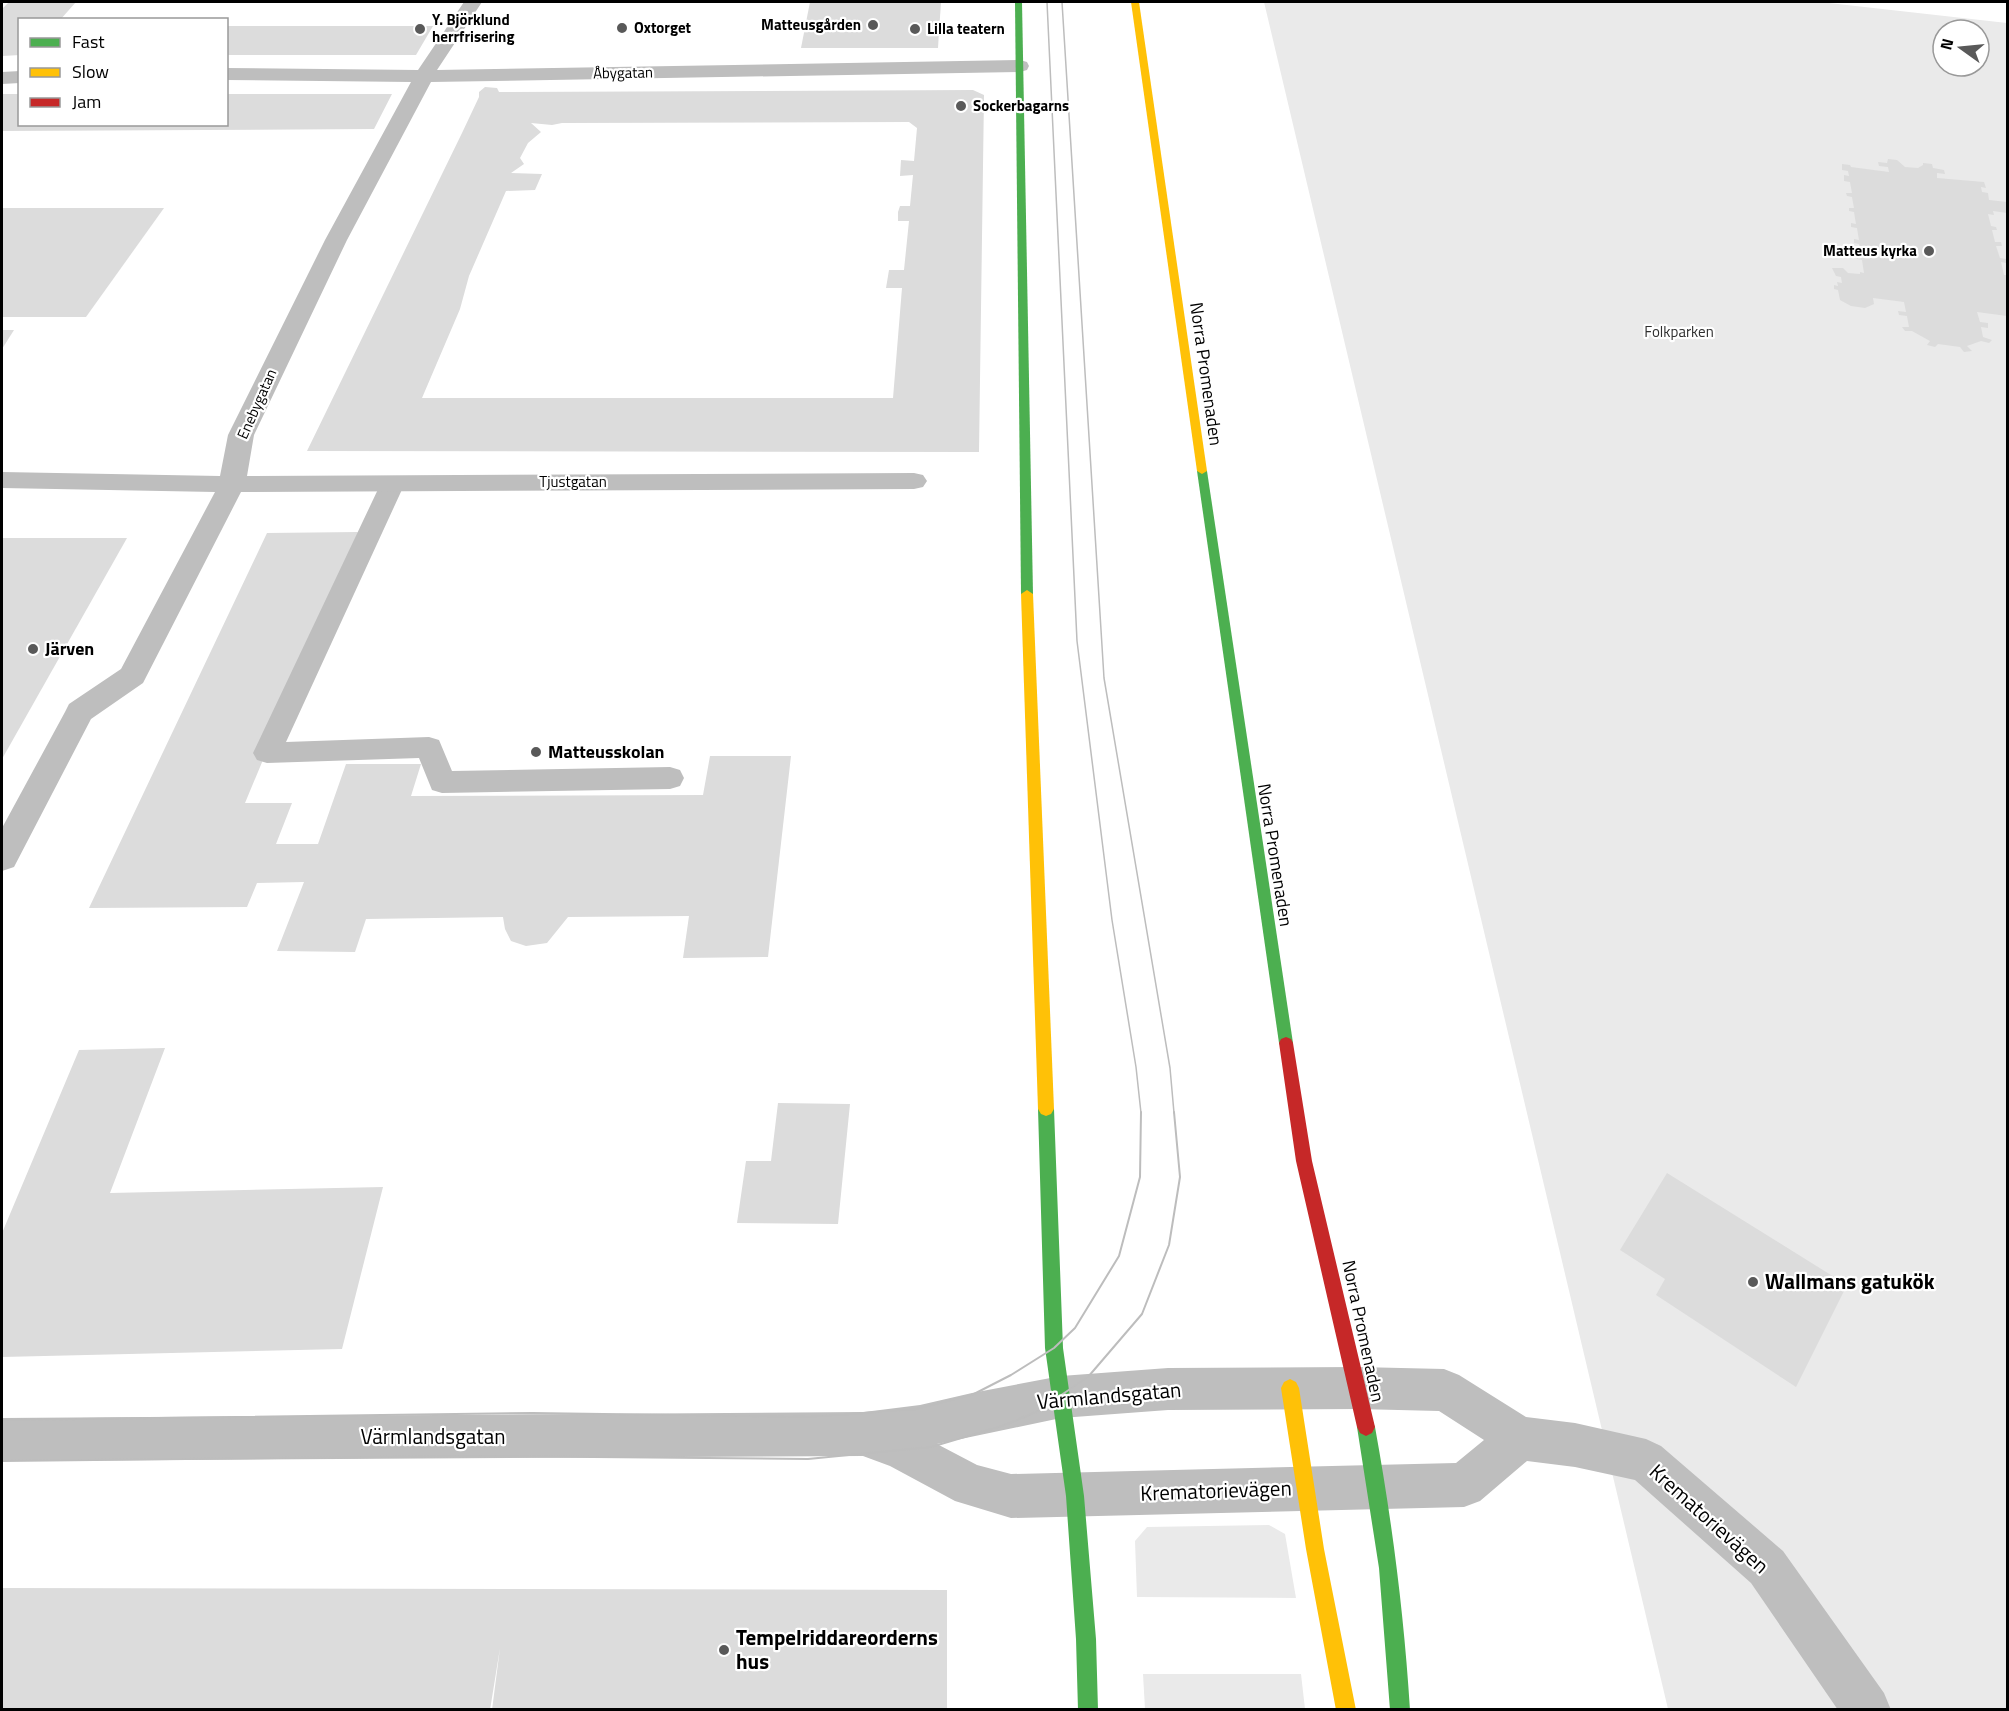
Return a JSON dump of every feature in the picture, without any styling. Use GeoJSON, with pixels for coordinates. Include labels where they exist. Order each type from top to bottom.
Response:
{"type":"FeatureCollection","features":[{"type":"Feature","properties":{"kind":"main road"},"geometry":{"type":"LineString","coordinates":[[1018,2],[1024,496],[1054,1348],[1075,1496],[1086,1639],[1088,1710]]}},
{"type":"Feature","properties":{"kind":"main road","name":"Norra Promenaden"},"geometry":{"type":"LineString","coordinates":[[1136,2],[1243,764],[1304,1161],[1358,1388],[1377,1486],[1396,1635],[1400,1710]]}},
{"type":"Feature","properties":{"kind":"main road"},"geometry":{"type":"LineString","coordinates":[[1290,1388],[1303,1487],[1329,1636],[1346,1710]]}},
{"type":"Feature","properties":{"kind":"street","name":"Enebygatan"},"geometry":{"type":"LineString","coordinates":[[2,858],[80,712],[132,676],[232,484],[241,435],[336,240],[424,76],[473,2]]}},
{"type":"Feature","properties":{"kind":"street","name":"Åbygatan"},"geometry":{"type":"LineString","coordinates":[[228,74],[424,76],[1020,66]]}},
{"type":"Feature","properties":{"kind":"street"},"geometry":{"type":"LineString","coordinates":[[2,78],[18,77]]}},
{"type":"Feature","properties":{"kind":"street","name":"Tjustgatan"},"geometry":{"type":"LineString","coordinates":[[2,480],[232,484],[914,481]]}},
{"type":"Feature","properties":{"kind":"street","name":"Värmlandsgatan"},"geometry":{"type":"LineString","coordinates":[[2,1440],[864,1434],[920,1427],[972,1414],[1061,1397],[1168,1389],[1358,1388]]}},
{"type":"Feature","properties":{"kind":"street","name":"Krematorievägen"},"geometry":{"type":"LineString","coordinates":[[1358,1388],[1444,1390],[1521,1438],[1575,1445],[1646,1461],[1767,1567],[1867,1710]]}},
{"type":"Feature","properties":{"kind":"street","name":"Värmlandsgatan"},"geometry":{"type":"LineString","coordinates":[[864,1434],[903,1450],[971,1485],[1011,1496],[1075,1496]]}},
{"type":"Feature","properties":{"kind":"street","name":"Krematorievägen"},"geometry":{"type":"LineString","coordinates":[[1075,1496],[1303,1487],[1464,1485],[1521,1438]]}},
{"type":"Feature","properties":{"kind":"lane"},"geometry":{"type":"LineString","coordinates":[[393,483],[267,753],[429,747],[442,782],[670,778]]}},
{"type":"Feature","properties":{"kind":"green space","name":"Folkparken"},"geometry":{"type":"Polygon","coordinates":[[[1264,2],[1820,2],[1962,18],[1931,18],[1931,78],[1991,78],[1991,21],[2007,23],[2007,1709],[1668,1709],[1264,2]]]}},
{"type":"Feature","properties":{"kind":"green space"},"geometry":{"type":"Polygon","coordinates":[[[1269,1525],[1285,1534],[1296,1598],[1137,1597],[1135,1541],[1147,1527],[1269,1525]]]}},
{"type":"Feature","properties":{"kind":"green space"},"geometry":{"type":"Polygon","coordinates":[[[1143,1674],[1301,1674],[1305,1709],[1145,1709],[1143,1674]]]}},
{"type":"Feature","properties":{"kind":"building"},"geometry":{"type":"Polygon","coordinates":[[[9,2],[76,2],[62,18],[18,18],[18,55],[2,56],[2,9],[9,2]]]}},
{"type":"Feature","properties":{"kind":"building","name":"Matteusgården"},"geometry":{"type":"Polygon","coordinates":[[[810,2],[941,2],[938,48],[801,48],[810,2]]]}},
{"type":"Feature","properties":{"kind":"building"},"geometry":{"type":"Polygon","coordinates":[[[228,26],[433,26],[416,55],[228,55],[228,26]]]}},
{"type":"Feature","properties":{"kind":"building"},"geometry":{"type":"Polygon","coordinates":[[[485,87],[497,88],[499,92],[973,90],[984,95],[979,452],[307,451],[462,133],[479,97],[479,92],[485,87]],[[909,122],[562,123],[552,125],[531,123],[541,132],[528,143],[520,158],[524,164],[511,173],[542,174],[535,190],[506,191],[469,276],[460,309],[422,398],[893,398],[902,288],[886,288],[889,270],[904,270],[909,221],[898,221],[898,212],[900,206],[910,206],[913,175],[900,176],[901,160],[914,161],[917,128],[909,122]]]}},
{"type":"Feature","properties":{"kind":"building"},"geometry":{"type":"Polygon","coordinates":[[[2,94],[18,94],[18,126],[228,126],[228,94],[392,94],[374,129],[2,131],[2,94]]]}},
{"type":"Feature","properties":{"kind":"building","name":"Matteus kyrka"},"geometry":{"type":"Polygon","coordinates":[[[1888,159],[1897,160],[1905,167],[1918,168],[1923,163],[1932,164],[1933,168],[1944,170],[1945,174],[1937,173],[1937,178],[1984,182],[1986,188],[1981,187],[1982,192],[1988,193],[1989,200],[2007,202],[2007,213],[1993,211],[1994,215],[1988,214],[1991,226],[1996,227],[1997,230],[1992,230],[1995,242],[2001,242],[2002,246],[1996,246],[2000,258],[2006,259],[2006,263],[2001,262],[2004,275],[2007,275],[2007,316],[1977,312],[1980,322],[1988,323],[1988,328],[1981,327],[1983,337],[1992,340],[1989,343],[1981,341],[1967,346],[1972,351],[1964,352],[1960,347],[1927,345],[1930,341],[1912,331],[1905,331],[1902,327],[1909,327],[1907,316],[1899,315],[1898,311],[1906,312],[1904,302],[1873,298],[1874,304],[1865,308],[1851,306],[1840,300],[1838,290],[1834,289],[1834,285],[1838,286],[1837,282],[1842,283],[1841,277],[1836,276],[1832,268],[1843,268],[1848,273],[1864,273],[1862,260],[1857,259],[1856,255],[1861,256],[1859,244],[1854,243],[1854,239],[1859,240],[1857,228],[1851,227],[1851,223],[1856,224],[1854,212],[1849,211],[1849,208],[1854,208],[1852,197],[1847,196],[1846,193],[1852,193],[1850,182],[1844,181],[1844,175],[1849,176],[1848,171],[1842,170],[1842,164],[1889,172],[1888,167],[1879,166],[1878,162],[1887,163],[1888,159]]]}},
{"type":"Feature","properties":{"kind":"building"},"geometry":{"type":"Polygon","coordinates":[[[2,208],[164,208],[86,317],[2,317],[2,208]]]}},
{"type":"Feature","properties":{"kind":"building"},"geometry":{"type":"Polygon","coordinates":[[[2,330],[14,330],[2,349],[2,330]]]}},
{"type":"Feature","properties":{"kind":"building"},"geometry":{"type":"Polygon","coordinates":[[[358,532],[245,803],[292,803],[276,844],[318,844],[346,764],[421,764],[411,796],[703,795],[710,756],[791,756],[768,957],[683,958],[689,916],[568,917],[547,943],[526,946],[511,941],[505,929],[503,917],[366,919],[355,952],[277,951],[304,882],[257,883],[247,907],[89,908],[267,533],[358,532]]]}},
{"type":"Feature","properties":{"kind":"building","name":"Järven"},"geometry":{"type":"Polygon","coordinates":[[[2,538],[127,538],[2,759],[2,538]]]}},
{"type":"Feature","properties":{"kind":"building"},"geometry":{"type":"Polygon","coordinates":[[[165,1048],[110,1193],[383,1187],[342,1349],[2,1357],[2,1233],[79,1050],[165,1048]]]}},
{"type":"Feature","properties":{"kind":"building"},"geometry":{"type":"Polygon","coordinates":[[[778,1103],[850,1104],[838,1224],[737,1223],[746,1161],[771,1161],[778,1103]]]}},
{"type":"Feature","properties":{"kind":"building","name":"Wallmans gatukök"},"geometry":{"type":"Polygon","coordinates":[[[1667,1173],[1847,1285],[1796,1387],[1656,1295],[1665,1279],[1620,1250],[1667,1173]]]}},
{"type":"Feature","properties":{"kind":"building"},"geometry":{"type":"Polygon","coordinates":[[[2,1588],[947,1590],[947,1710],[492,1710],[500,1648],[490,1710],[2,1710],[2,1588]]]}},
{"type":"Feature","properties":{"kind":"tram line"},"geometry":{"type":"LineString","coordinates":[[1047,2],[1077,641],[1112,920],[1136,1067],[1141,1113]]}},
{"type":"Feature","properties":{"kind":"tram line"},"geometry":{"type":"LineString","coordinates":[[1062,2],[1104,678],[1170,1068],[1174,1113]]}},
{"type":"Feature","properties":{"kind":"tram line"},"geometry":{"type":"LineString","coordinates":[[2,1461],[472,1456],[808,1459],[931,1447],[1005,1425],[1036,1412],[1088,1377],[1142,1314],[1169,1245],[1180,1177],[1174,1112]]}},
{"type":"Feature","properties":{"kind":"tram line"},"geometry":{"type":"LineString","coordinates":[[2,1420],[532,1413],[810,1417],[916,1409],[972,1395],[1011,1375],[1054,1348],[1075,1328],[1119,1256],[1140,1177],[1141,1113]]}},
{"type":"Feature","properties":{"kind":"traffic: fast"},"geometry":{"type":"LineString","coordinates":[[1018,2],[1027,594]]}},
{"type":"Feature","properties":{"kind":"traffic: fast"},"geometry":{"type":"LineString","coordinates":[[1202,471],[1286,1043]]}},
{"type":"Feature","properties":{"kind":"traffic: fast"},"geometry":{"type":"LineString","coordinates":[[1046,1109],[1054,1348],[1075,1496],[1086,1639],[1088,1710]]}},
{"type":"Feature","properties":{"kind":"traffic: fast"},"geometry":{"type":"LineString","coordinates":[[1366,1427],[1388,1568],[1400,1710]]}},
{"type":"Feature","properties":{"kind":"traffic: slow"},"geometry":{"type":"LineString","coordinates":[[1135,2],[1202,471]]}},
{"type":"Feature","properties":{"kind":"traffic: slow"},"geometry":{"type":"LineString","coordinates":[[1027,594],[1046,1109]]}},
{"type":"Feature","properties":{"kind":"traffic: slow"},"geometry":{"type":"LineString","coordinates":[[1290,1388],[1315,1549],[1346,1710]]}},
{"type":"Feature","properties":{"kind":"traffic: jam"},"geometry":{"type":"LineString","coordinates":[[1286,1043],[1304,1161],[1366,1427]]}},
{"type":"Feature","properties":{"kind":"place","name":"Matteusgården"},"geometry":{"type":"Point","coordinates":[873,25]}},
{"type":"Feature","properties":{"kind":"place","name":"Oxtorget"},"geometry":{"type":"Point","coordinates":[622,28]}},
{"type":"Feature","properties":{"kind":"place","name":"Y. Björklund herrfrisering"},"geometry":{"type":"Point","coordinates":[420,29]}},
{"type":"Feature","properties":{"kind":"place","name":"Lilla teatern"},"geometry":{"type":"Point","coordinates":[915,29]}},
{"type":"Feature","properties":{"kind":"place","name":"Sockerbagarns"},"geometry":{"type":"Point","coordinates":[961,106]}},
{"type":"Feature","properties":{"kind":"place","name":"Matteus kyrka"},"geometry":{"type":"Point","coordinates":[1929,251]}},
{"type":"Feature","properties":{"kind":"place","name":"Järven"},"geometry":{"type":"Point","coordinates":[33,649]}},
{"type":"Feature","properties":{"kind":"place","name":"Matteusskolan"},"geometry":{"type":"Point","coordinates":[536,752]}},
{"type":"Feature","properties":{"kind":"place","name":"Wallmans gatukök"},"geometry":{"type":"Point","coordinates":[1753,1282]}},
{"type":"Feature","properties":{"kind":"place","name":"Tempelriddareorderns hus"},"geometry":{"type":"Point","coordinates":[724,1650]}}]}
